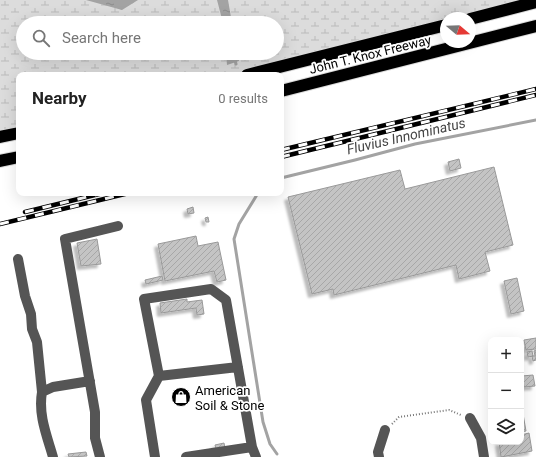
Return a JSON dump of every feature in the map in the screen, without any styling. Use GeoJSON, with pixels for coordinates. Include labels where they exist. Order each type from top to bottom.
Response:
{"type":"FeatureCollection","features":[{"type":"Feature","properties":{"kind":"highway"},"geometry":{"type":"LineString","coordinates":[[476,17],[536,2]]}},
{"type":"Feature","properties":{"kind":"highway","name":"John T. Knox Freeway"},"geometry":{"type":"LineString","coordinates":[[284,90],[536,26]]}},
{"type":"Feature","properties":{"kind":"highway","name":"John T. Knox Freeway"},"geometry":{"type":"LineString","coordinates":[[259,72],[440,27]]}},
{"type":"Feature","properties":{"kind":"highway"},"geometry":{"type":"LineString","coordinates":[[0,137],[16,134]]}},
{"type":"Feature","properties":{"kind":"highway"},"geometry":{"type":"LineString","coordinates":[[0,161],[16,158]]}},
{"type":"Feature","properties":{"kind":"street"},"geometry":{"type":"LineString","coordinates":[[100,457],[95,438],[95,412],[65,239],[118,226]]}},
{"type":"Feature","properties":{"kind":"street"},"geometry":{"type":"LineString","coordinates":[[18,259],[25,296],[31,314],[32,329],[37,342],[44,432],[53,457]]}},
{"type":"Feature","properties":{"kind":"street"},"geometry":{"type":"LineString","coordinates":[[155,457],[146,400],[159,376],[144,299],[211,290],[226,300],[252,447],[256,457]]}},
{"type":"Feature","properties":{"kind":"street"},"geometry":{"type":"LineString","coordinates":[[159,376],[238,367]]}},
{"type":"Feature","properties":{"kind":"street"},"geometry":{"type":"LineString","coordinates":[[42,392],[53,387],[90,381]]}},
{"type":"Feature","properties":{"kind":"street"},"geometry":{"type":"LineString","coordinates":[[470,418],[481,438],[484,457]]}},
{"type":"Feature","properties":{"kind":"street"},"geometry":{"type":"LineString","coordinates":[[379,457],[378,452],[385,430]]}},
{"type":"Feature","properties":{"kind":"street"},"geometry":{"type":"LineString","coordinates":[[186,457],[252,447]]}},
{"type":"Feature","properties":{"kind":"path"},"geometry":{"type":"LineString","coordinates":[[385,430],[399,417],[449,410],[470,418]]}},
{"type":"Feature","properties":{"kind":"green space"},"geometry":{"type":"Polygon","coordinates":[[[0,0],[536,0],[476,16],[476,12],[440,12],[440,27],[259,72],[16,72],[16,129],[0,132],[0,0]]]}},
{"type":"Feature","properties":{"kind":"water"},"geometry":{"type":"Polygon","coordinates":[[[86,0],[138,0],[122,10],[86,0]]]}},
{"type":"Feature","properties":{"kind":"water"},"geometry":{"type":"Polygon","coordinates":[[[217,0],[228,0],[231,16],[221,16],[217,0]]]}},
{"type":"Feature","properties":{"kind":"water"},"geometry":{"type":"Polygon","coordinates":[[[227,60],[239,60],[239,61],[227,65],[227,60]]]}},
{"type":"Feature","properties":{"kind":"building"},"geometry":{"type":"Polygon","coordinates":[[[459,159],[461,168],[450,171],[448,162],[459,159]]]}},
{"type":"Feature","properties":{"kind":"building"},"geometry":{"type":"Polygon","coordinates":[[[494,167],[513,245],[485,252],[490,271],[459,279],[456,265],[334,295],[333,289],[312,294],[288,197],[400,170],[405,189],[494,167]]]}},
{"type":"Feature","properties":{"kind":"building"},"geometry":{"type":"Polygon","coordinates":[[[193,207],[194,213],[188,214],[187,209],[193,207]]]}},
{"type":"Feature","properties":{"kind":"building"},"geometry":{"type":"Polygon","coordinates":[[[208,217],[209,222],[206,222],[205,218],[208,217]]]}},
{"type":"Feature","properties":{"kind":"building"},"geometry":{"type":"Polygon","coordinates":[[[196,236],[198,246],[218,242],[226,280],[217,282],[214,271],[165,281],[158,244],[196,236]]]}},
{"type":"Feature","properties":{"kind":"building"},"geometry":{"type":"Polygon","coordinates":[[[97,239],[101,264],[81,266],[77,243],[97,239]]]}},
{"type":"Feature","properties":{"kind":"building"},"geometry":{"type":"Polygon","coordinates":[[[162,276],[163,280],[146,284],[145,280],[162,276]]]}},
{"type":"Feature","properties":{"kind":"building"},"geometry":{"type":"Polygon","coordinates":[[[517,278],[524,311],[511,314],[504,281],[517,278]]]}},
{"type":"Feature","properties":{"kind":"building"},"geometry":{"type":"Polygon","coordinates":[[[187,299],[187,302],[202,300],[204,314],[197,315],[196,308],[161,313],[160,303],[187,299]]]}},
{"type":"Feature","properties":{"kind":"building"},"geometry":{"type":"Polygon","coordinates":[[[536,338],[536,349],[526,350],[524,340],[536,338]]]}},
{"type":"Feature","properties":{"kind":"building"},"geometry":{"type":"Polygon","coordinates":[[[536,350],[536,360],[533,361],[532,356],[535,356],[534,351],[536,350]]]}},
{"type":"Feature","properties":{"kind":"building"},"geometry":{"type":"Polygon","coordinates":[[[532,351],[533,356],[528,357],[527,352],[532,351]]]}},
{"type":"Feature","properties":{"kind":"building"},"geometry":{"type":"Polygon","coordinates":[[[533,375],[535,386],[524,387],[524,376],[533,375]]]}},
{"type":"Feature","properties":{"kind":"building"},"geometry":{"type":"Polygon","coordinates":[[[524,420],[526,431],[524,431],[524,420]]]}},
{"type":"Feature","properties":{"kind":"building"},"geometry":{"type":"Polygon","coordinates":[[[529,433],[532,451],[501,457],[499,445],[524,445],[524,434],[529,433]]]}},
{"type":"Feature","properties":{"kind":"building"},"geometry":{"type":"Polygon","coordinates":[[[224,443],[225,448],[216,449],[215,445],[224,443]]]}},
{"type":"Feature","properties":{"kind":"building"},"geometry":{"type":"Polygon","coordinates":[[[86,452],[87,456],[69,457],[68,454],[86,452]]]}},
{"type":"Feature","properties":{"kind":"waterway","name":"Fluvius Innominatus"},"geometry":{"type":"LineString","coordinates":[[235,60],[236,64]]}},
{"type":"Feature","properties":{"kind":"waterway","name":"Fluvius Innominatus"},"geometry":{"type":"LineString","coordinates":[[284,177],[415,144],[536,120]]}},
{"type":"Feature","properties":{"kind":"waterway"},"geometry":{"type":"LineString","coordinates":[[256,196],[239,224],[234,239],[263,422],[270,444],[277,454]]}},
{"type":"Feature","properties":{"kind":"railway"},"geometry":{"type":"LineString","coordinates":[[284,149],[536,89]]}},
{"type":"Feature","properties":{"kind":"railway"},"geometry":{"type":"LineString","coordinates":[[284,156],[536,95]]}},
{"type":"Feature","properties":{"kind":"railway"},"geometry":{"type":"LineString","coordinates":[[25,212],[91,196]]}},
{"type":"Feature","properties":{"kind":"railway"},"geometry":{"type":"LineString","coordinates":[[0,224],[117,196]]}},
{"type":"Feature","properties":{"kind":"place","name":"American Soil & Stone"},"geometry":{"type":"Point","coordinates":[181,397]}}]}
